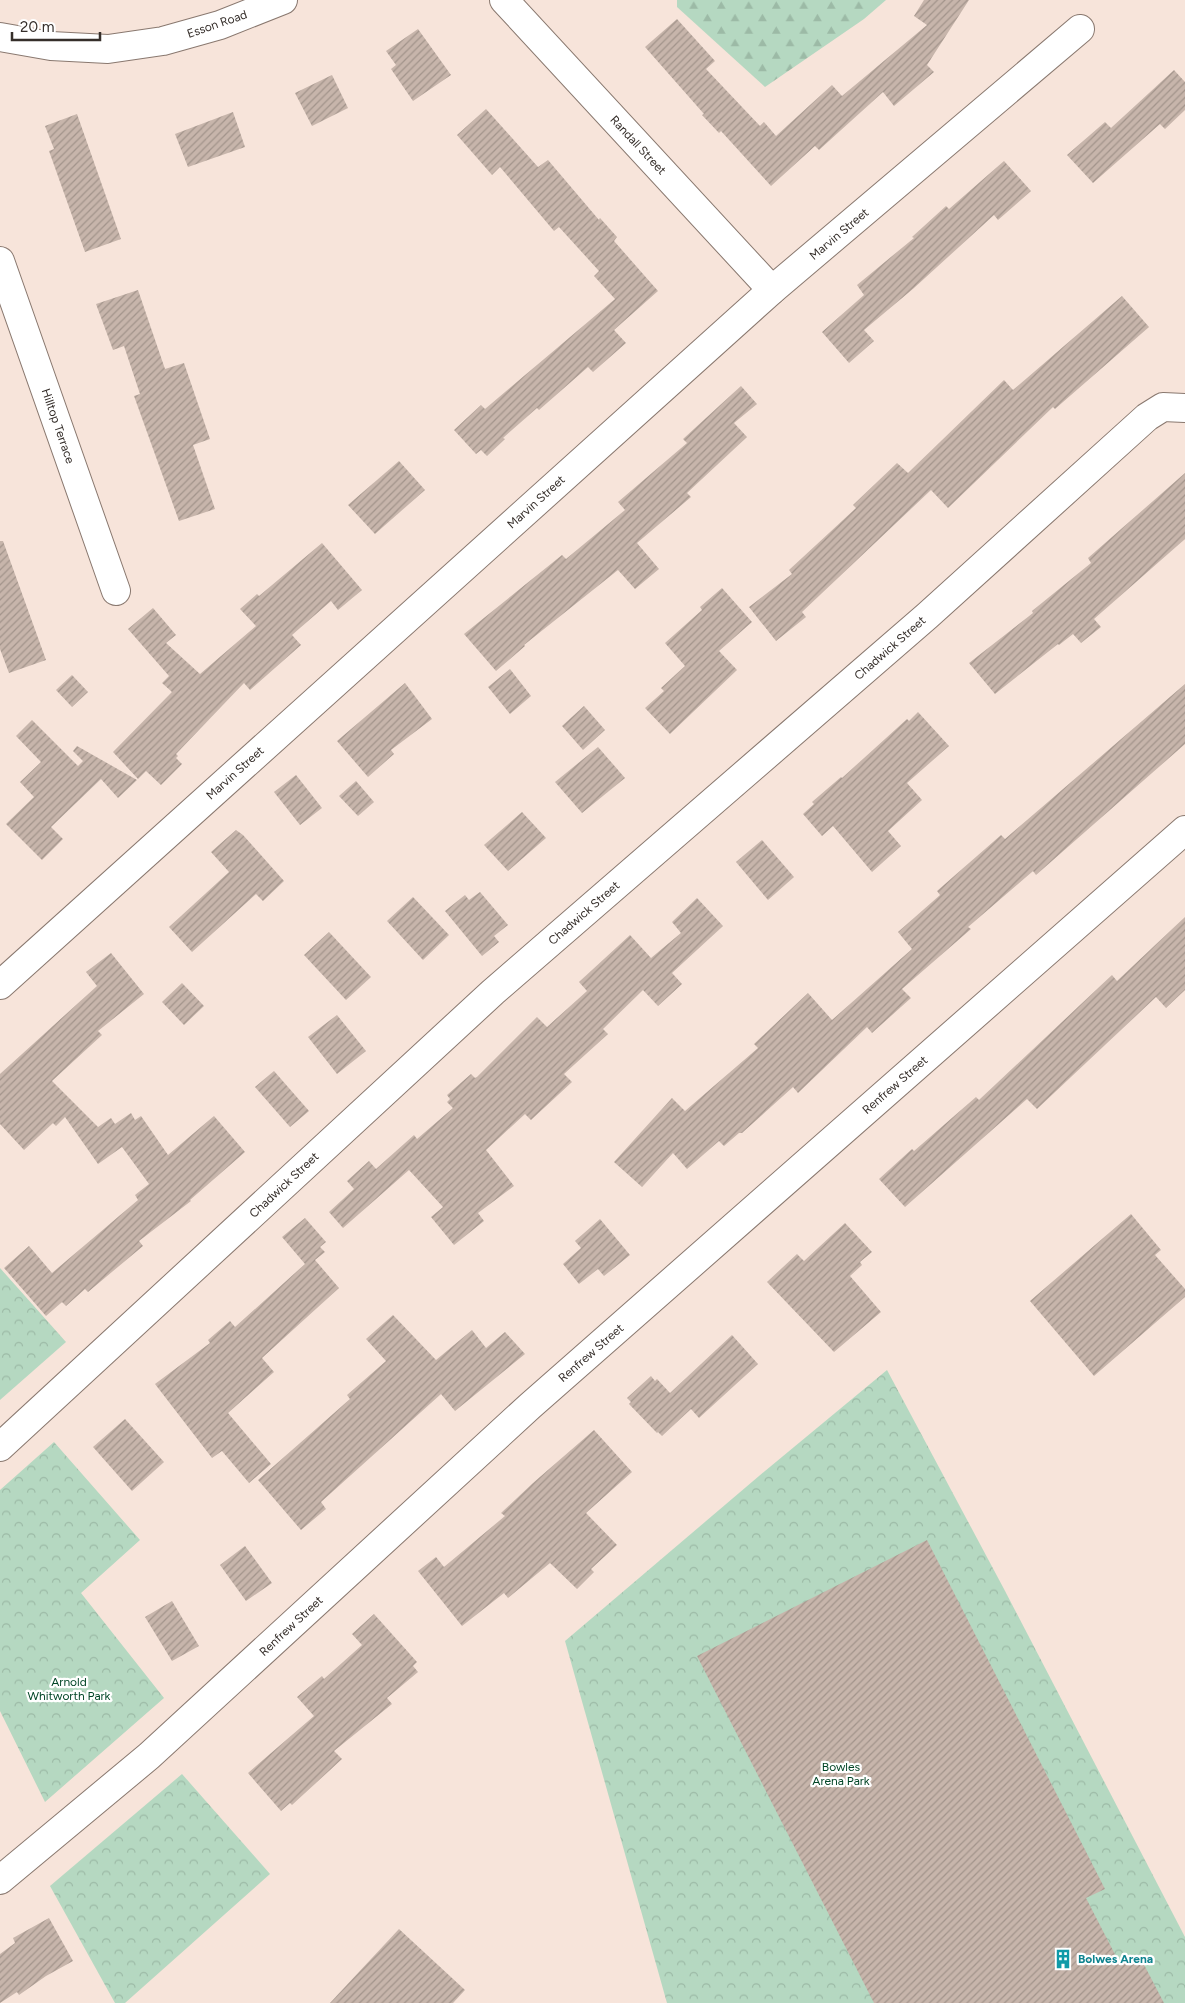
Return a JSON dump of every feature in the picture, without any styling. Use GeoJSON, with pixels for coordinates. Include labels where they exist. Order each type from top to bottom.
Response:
{"type":"FeatureCollection","features":[{"type":"Feature","properties":{"kind":"street","name":"Esson Road"},"geometry":{"type":"LineString","coordinates":[[0,37],[51,46],[108,49],[163,41],[220,25],[283,0]]}},
{"type":"Feature","properties":{"kind":"street","name":"Randall Street"},"geometry":{"type":"LineString","coordinates":[[504,0],[772,290]]}},
{"type":"Feature","properties":{"kind":"street","name":"Marvin Street"},"geometry":{"type":"LineString","coordinates":[[0,985],[772,290],[1080,29]]}},
{"type":"Feature","properties":{"kind":"street","name":"Hilltop Terrace"},"geometry":{"type":"LineString","coordinates":[[0,261],[116,590]]}},
{"type":"Feature","properties":{"kind":"street","name":"Chadwick Street"},"geometry":{"type":"LineString","coordinates":[[0,1447],[493,992],[927,616],[1147,417],[1163,407],[1185,408]]}},
{"type":"Feature","properties":{"kind":"street","name":"Renfrew Street"},"geometry":{"type":"LineString","coordinates":[[0,1880],[149,1756],[538,1400],[1185,830]]}},
{"type":"Feature","properties":{"kind":"green space"},"geometry":{"type":"Polygon","coordinates":[[[677,0],[886,0],[864,19],[765,87],[677,7],[677,0]]]}},
{"type":"Feature","properties":{"kind":"green space"},"geometry":{"type":"Polygon","coordinates":[[[0,1268],[66,1342],[0,1400],[0,1268]]]}},
{"type":"Feature","properties":{"kind":"green space","name":"Bowles Arena Park"},"geometry":{"type":"Polygon","coordinates":[[[887,1370],[1004,1589],[1185,1937],[1185,2003],[667,2003],[565,1641],[887,1370]]]}},
{"type":"Feature","properties":{"kind":"green space","name":"Arnold Whitworth Park"},"geometry":{"type":"Polygon","coordinates":[[[54,1442],[140,1540],[81,1593],[164,1698],[45,1802],[0,1711],[0,1490],[54,1442]]]}},
{"type":"Feature","properties":{"kind":"green space"},"geometry":{"type":"Polygon","coordinates":[[[182,1774],[270,1874],[125,2003],[115,2003],[50,1886],[182,1774]]]}},
{"type":"Feature","properties":{"kind":"building"},"geometry":{"type":"Polygon","coordinates":[[[924,0],[969,0],[927,65],[934,72],[894,106],[883,92],[819,150],[815,146],[771,186],[721,131],[719,133],[702,115],[704,114],[645,47],[677,19],[715,61],[706,69],[760,126],[764,122],[776,136],[832,85],[842,96],[927,25],[914,16],[924,0]]]}},
{"type":"Feature","properties":{"kind":"building"},"geometry":{"type":"Polygon","coordinates":[[[418,29],[451,75],[413,101],[391,69],[396,65],[386,51],[418,29]]]}},
{"type":"Feature","properties":{"kind":"building"},"geometry":{"type":"Polygon","coordinates":[[[1174,70],[1185,82],[1185,110],[1165,129],[1160,124],[1093,183],[1067,155],[1105,122],[1111,128],[1174,70]]]}},
{"type":"Feature","properties":{"kind":"building"},"geometry":{"type":"Polygon","coordinates":[[[332,75],[348,108],[312,126],[295,93],[332,75]]]}},
{"type":"Feature","properties":{"kind":"building"},"geometry":{"type":"Polygon","coordinates":[[[486,109],[538,167],[548,160],[599,220],[600,218],[617,237],[614,241],[658,291],[614,330],[626,343],[593,372],[588,367],[539,410],[537,408],[503,438],[505,439],[487,456],[481,450],[476,454],[454,430],[481,405],[485,409],[615,299],[594,276],[599,271],[559,227],[554,231],[500,167],[492,175],[457,135],[486,109]]]}},
{"type":"Feature","properties":{"kind":"building"},"geometry":{"type":"Polygon","coordinates":[[[233,112],[245,147],[188,167],[175,134],[233,112]]]}},
{"type":"Feature","properties":{"kind":"building"},"geometry":{"type":"Polygon","coordinates":[[[77,114],[121,239],[85,252],[49,151],[54,149],[45,126],[77,114]]]}},
{"type":"Feature","properties":{"kind":"building"},"geometry":{"type":"Polygon","coordinates":[[[1004,161],[1031,191],[998,220],[994,215],[914,288],[864,330],[874,341],[849,363],[822,332],[864,295],[857,285],[914,238],[912,237],[946,206],[949,209],[1004,161]]]}},
{"type":"Feature","properties":{"kind":"building"},"geometry":{"type":"Polygon","coordinates":[[[138,290],[165,369],[184,363],[210,439],[193,445],[215,509],[179,521],[134,396],[140,394],[124,346],[113,350],[96,304],[138,290]]]}},
{"type":"Feature","properties":{"kind":"building"},"geometry":{"type":"Polygon","coordinates":[[[1122,296],[1149,327],[1055,409],[1053,407],[948,508],[931,490],[802,612],[806,617],[776,641],[749,607],[792,574],[789,570],[856,508],[853,505],[897,463],[908,473],[1004,380],[1013,390],[1122,296]]]}},
{"type":"Feature","properties":{"kind":"building"},"geometry":{"type":"Polygon","coordinates":[[[741,386],[757,404],[734,423],[747,437],[687,493],[691,497],[637,543],[659,569],[635,589],[618,570],[524,645],[496,671],[464,634],[562,555],[566,559],[625,510],[618,502],[687,443],[683,439],[741,386]]]}},
{"type":"Feature","properties":{"kind":"building"},"geometry":{"type":"Polygon","coordinates":[[[399,461],[425,490],[375,534],[348,505],[399,461]]]}},
{"type":"Feature","properties":{"kind":"building"},"geometry":{"type":"Polygon","coordinates":[[[1185,473],[1185,539],[1094,619],[1101,627],[1081,643],[1073,634],[995,694],[969,663],[1033,613],[1032,611],[1091,563],[1088,558],[1185,473]]]}},
{"type":"Feature","properties":{"kind":"building"},"geometry":{"type":"Polygon","coordinates":[[[0,541],[3,541],[46,660],[9,673],[0,649],[0,541]]]}},
{"type":"Feature","properties":{"kind":"building"},"geometry":{"type":"Polygon","coordinates":[[[322,543],[362,590],[338,610],[331,601],[292,635],[301,645],[250,690],[244,683],[176,754],[178,756],[176,758],[182,764],[161,785],[146,771],[138,779],[113,752],[172,692],[162,683],[169,676],[128,629],[153,608],[176,635],[166,643],[200,674],[256,626],[240,609],[257,594],[259,596],[322,543]]]}},
{"type":"Feature","properties":{"kind":"building"},"geometry":{"type":"Polygon","coordinates":[[[722,588],[752,622],[719,651],[737,670],[670,734],[645,708],[664,691],[661,688],[685,666],[665,643],[702,610],[700,607],[722,588]]]}},
{"type":"Feature","properties":{"kind":"building"},"geometry":{"type":"Polygon","coordinates":[[[510,669],[531,696],[510,714],[488,687],[510,669]]]}},
{"type":"Feature","properties":{"kind":"building"},"geometry":{"type":"Polygon","coordinates":[[[72,675],[88,692],[72,707],[56,690],[72,675]]]}},
{"type":"Feature","properties":{"kind":"building"},"geometry":{"type":"Polygon","coordinates":[[[405,683],[432,719],[391,750],[394,754],[368,777],[337,741],[405,683]]]}},
{"type":"Feature","properties":{"kind":"building"},"geometry":{"type":"Polygon","coordinates":[[[1185,684],[1185,744],[1036,875],[1033,871],[968,927],[971,929],[902,989],[911,998],[872,1033],[867,1027],[798,1093],[793,1087],[742,1133],[739,1133],[724,1146],[719,1141],[687,1169],[673,1153],[642,1187],[614,1162],[672,1098],[685,1111],[758,1048],[754,1044],[808,993],[832,1020],[912,949],[898,932],[940,895],[937,891],[1001,835],[1005,839],[1185,684]]]}},
{"type":"Feature","properties":{"kind":"building"},"geometry":{"type":"Polygon","coordinates":[[[584,706],[605,730],[583,750],[562,726],[584,706]]]}},
{"type":"Feature","properties":{"kind":"building"},"geometry":{"type":"Polygon","coordinates":[[[918,712],[949,746],[907,783],[922,800],[888,831],[901,846],[872,872],[833,826],[822,836],[803,814],[814,804],[812,802],[842,778],[907,719],[909,721],[918,712]]]}},
{"type":"Feature","properties":{"kind":"building"},"geometry":{"type":"Polygon","coordinates":[[[32,720],[78,766],[83,761],[73,751],[77,746],[137,780],[118,798],[101,779],[51,827],[63,839],[42,860],[6,824],[34,797],[20,782],[41,762],[16,736],[32,720]]]}},
{"type":"Feature","properties":{"kind":"building"},"geometry":{"type":"Polygon","coordinates":[[[598,747],[625,778],[582,813],[555,782],[598,747]]]}},
{"type":"Feature","properties":{"kind":"building"},"geometry":{"type":"Polygon","coordinates":[[[296,775],[322,808],[300,825],[274,792],[296,775]]]}},
{"type":"Feature","properties":{"kind":"building"},"geometry":{"type":"Polygon","coordinates":[[[356,781],[374,802],[358,816],[339,796],[356,781]]]}},
{"type":"Feature","properties":{"kind":"building"},"geometry":{"type":"Polygon","coordinates":[[[522,812],[546,838],[508,871],[484,845],[522,812]]]}},
{"type":"Feature","properties":{"kind":"building"},"geometry":{"type":"Polygon","coordinates":[[[236,830],[243,835],[284,881],[263,901],[256,894],[192,952],[169,927],[229,872],[211,852],[236,830]]]}},
{"type":"Feature","properties":{"kind":"building"},"geometry":{"type":"Polygon","coordinates":[[[762,840],[794,877],[768,900],[736,862],[762,840]]]}},
{"type":"Feature","properties":{"kind":"building"},"geometry":{"type":"Polygon","coordinates":[[[480,892],[508,925],[494,936],[499,942],[482,956],[445,911],[465,895],[469,900],[480,892]]]}},
{"type":"Feature","properties":{"kind":"building"},"geometry":{"type":"Polygon","coordinates":[[[413,897],[449,935],[423,960],[387,921],[413,897]]]}},
{"type":"Feature","properties":{"kind":"building"},"geometry":{"type":"Polygon","coordinates":[[[697,898],[723,926],[672,973],[682,984],[658,1006],[643,990],[603,1029],[608,1034],[564,1074],[572,1082],[531,1120],[525,1114],[486,1150],[514,1186],[478,1213],[484,1221],[454,1245],[431,1217],[443,1207],[409,1170],[343,1228],[329,1212],[354,1189],[347,1181],[369,1161],[376,1169],[414,1135],[417,1139],[453,1108],[447,1102],[450,1099],[447,1095],[471,1074],[475,1078],[477,1077],[537,1017],[547,1027],[587,991],[579,982],[630,935],[651,958],[681,933],[672,922],[697,898]]]}},
{"type":"Feature","properties":{"kind":"building"},"geometry":{"type":"Polygon","coordinates":[[[1185,917],[1185,990],[1166,1008],[1156,997],[1037,1109],[1027,1099],[905,1207],[879,1179],[912,1149],[914,1151],[976,1097],[979,1100],[1112,975],[1117,981],[1185,917]]]}},
{"type":"Feature","properties":{"kind":"building"},"geometry":{"type":"Polygon","coordinates":[[[329,932],[371,977],[346,1000],[304,955],[329,932]]]}},
{"type":"Feature","properties":{"kind":"building"},"geometry":{"type":"Polygon","coordinates":[[[111,953],[144,994],[98,1031],[102,1035],[52,1081],[98,1127],[111,1118],[115,1124],[131,1113],[135,1120],[141,1116],[168,1155],[214,1116],[245,1152],[191,1201],[139,1241],[143,1246],[88,1292],[85,1289],[66,1306],[62,1302],[46,1316],[4,1268],[29,1246],[52,1273],[138,1200],[135,1195],[149,1184],[122,1147],[98,1164],[65,1117],[56,1126],[53,1123],[24,1150],[0,1124],[0,1074],[97,986],[86,972],[111,953]]]}},
{"type":"Feature","properties":{"kind":"building"},"geometry":{"type":"Polygon","coordinates":[[[182,983],[204,1006],[184,1025],[162,1002],[182,983]]]}},
{"type":"Feature","properties":{"kind":"building"},"geometry":{"type":"Polygon","coordinates":[[[337,1015],[366,1051],[337,1074],[308,1037],[337,1015]]]}},
{"type":"Feature","properties":{"kind":"building"},"geometry":{"type":"Polygon","coordinates":[[[274,1071],[309,1111],[290,1127],[255,1087],[274,1071]]]}},
{"type":"Feature","properties":{"kind":"building"},"geometry":{"type":"Polygon","coordinates":[[[1131,1214],[1161,1250],[1155,1255],[1185,1289],[1185,1297],[1094,1376],[1030,1301],[1131,1214]]]}},
{"type":"Feature","properties":{"kind":"building"},"geometry":{"type":"Polygon","coordinates":[[[305,1218],[326,1242],[320,1247],[325,1252],[315,1260],[339,1288],[262,1358],[274,1372],[228,1413],[271,1464],[249,1483],[222,1451],[212,1458],[155,1384],[210,1343],[208,1340],[230,1321],[235,1327],[305,1264],[282,1237],[305,1218]]]}},
{"type":"Feature","properties":{"kind":"building"},"geometry":{"type":"Polygon","coordinates":[[[600,1219],[630,1255],[604,1276],[598,1269],[579,1284],[563,1264],[581,1248],[575,1241],[600,1219]]]}},
{"type":"Feature","properties":{"kind":"building"},"geometry":{"type":"Polygon","coordinates":[[[845,1223],[872,1252],[860,1262],[862,1265],[850,1276],[881,1312],[834,1352],[767,1282],[797,1254],[804,1261],[845,1223]]]}},
{"type":"Feature","properties":{"kind":"building"},"geometry":{"type":"Polygon","coordinates":[[[393,1315],[436,1360],[472,1330],[486,1348],[505,1332],[525,1354],[455,1411],[441,1394],[321,1502],[326,1509],[301,1530],[258,1480],[350,1399],[347,1395],[386,1361],[366,1339],[393,1315]]]}},
{"type":"Feature","properties":{"kind":"building"},"geometry":{"type":"Polygon","coordinates":[[[732,1335],[758,1364],[699,1418],[691,1409],[662,1436],[629,1404],[631,1402],[627,1398],[651,1376],[655,1381],[657,1379],[670,1393],[732,1335]]]}},
{"type":"Feature","properties":{"kind":"building"},"geometry":{"type":"Polygon","coordinates":[[[125,1419],[164,1462],[132,1491],[93,1447],[125,1419]]]}},
{"type":"Feature","properties":{"kind":"building"},"geometry":{"type":"Polygon","coordinates":[[[594,1430],[632,1472],[586,1513],[617,1545],[591,1569],[594,1572],[577,1589],[550,1563],[508,1598],[504,1593],[462,1626],[418,1571],[436,1557],[444,1567],[505,1516],[501,1513],[594,1430]]]}},
{"type":"Feature","properties":{"kind":"building"},"geometry":{"type":"Polygon","coordinates":[[[927,1540],[1105,1889],[1086,1898],[1120,1964],[1139,1955],[1164,2003],[874,2003],[697,1656],[927,1540]]]}},
{"type":"Feature","properties":{"kind":"building"},"geometry":{"type":"Polygon","coordinates":[[[245,1546],[272,1583],[246,1601],[220,1565],[245,1546]]]}},
{"type":"Feature","properties":{"kind":"building"},"geometry":{"type":"Polygon","coordinates":[[[172,1601],[199,1646],[172,1661],[145,1617],[172,1601]]]}},
{"type":"Feature","properties":{"kind":"building"},"geometry":{"type":"Polygon","coordinates":[[[374,1614],[417,1662],[413,1666],[418,1672],[387,1698],[392,1704],[334,1751],[342,1759],[292,1805],[290,1803],[281,1811],[248,1773],[314,1716],[297,1697],[322,1676],[324,1679],[362,1645],[352,1634],[374,1614]]]}},
{"type":"Feature","properties":{"kind":"building"},"geometry":{"type":"Polygon","coordinates":[[[49,1918],[73,1961],[46,1976],[19,1995],[17,1992],[0,2003],[0,1954],[15,1943],[13,1938],[49,1918]]]}},
{"type":"Feature","properties":{"kind":"building"},"geometry":{"type":"Polygon","coordinates":[[[399,1929],[465,1990],[453,2003],[330,2003],[399,1929]]]}},
{"type":"Feature","properties":{"kind":"place","name":"Bolwes Arena"},"geometry":{"type":"Point","coordinates":[1063,1959]}}]}
